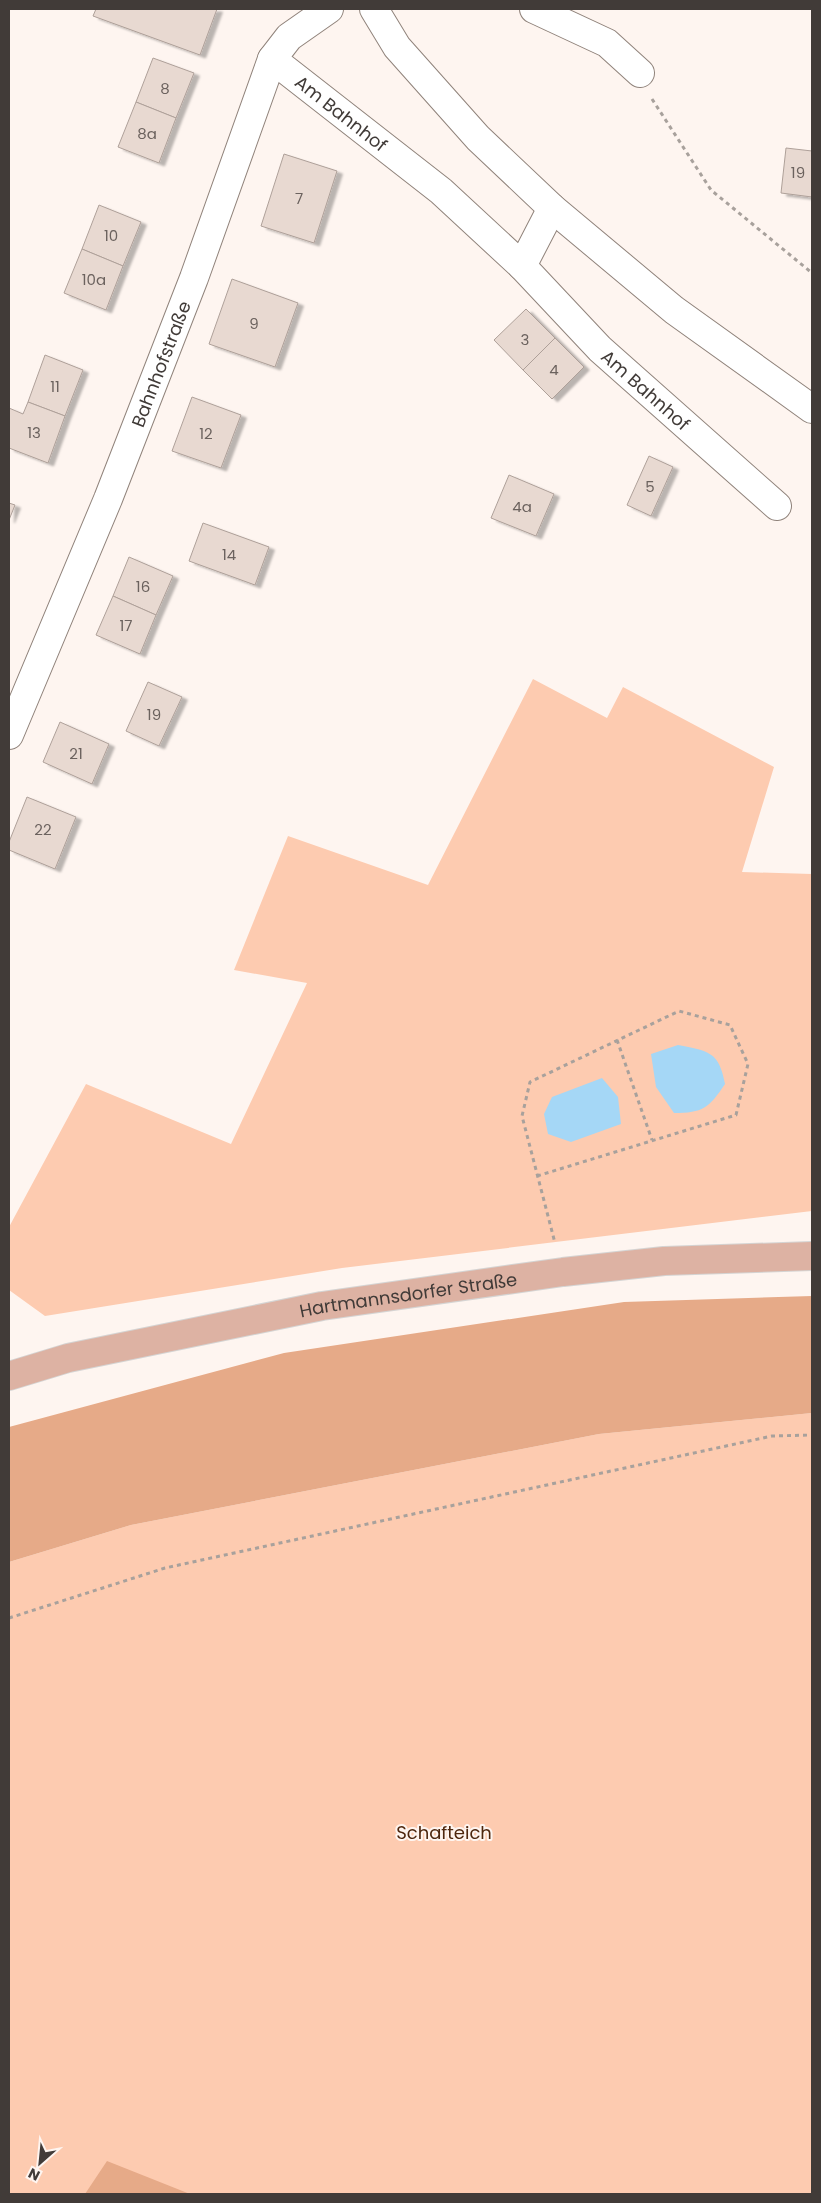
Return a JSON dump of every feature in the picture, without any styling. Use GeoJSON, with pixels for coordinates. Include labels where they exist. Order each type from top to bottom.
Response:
{"type":"FeatureCollection","features":[{"type":"Feature","properties":{"kind":"main road","name":"Hartmannsdorfer Straße"},"geometry":{"type":"LineString","coordinates":[[9,1376],[68,1358],[322,1306],[563,1272],[664,1261],[812,1256]]}},
{"type":"Feature","properties":{"kind":"street","name":"Bahnhofstraße"},"geometry":{"type":"LineString","coordinates":[[9,735],[108,499],[194,278],[272,59],[289,37],[329,9]]}},
{"type":"Feature","properties":{"kind":"street"},"geometry":{"type":"LineString","coordinates":[[374,9],[397,47],[478,138],[552,208],[674,310],[812,410]]}},
{"type":"Feature","properties":{"kind":"street"},"geometry":{"type":"LineString","coordinates":[[534,9],[607,43],[640,73]]}},
{"type":"Feature","properties":{"kind":"street","name":"Am Bahnhof"},"geometry":{"type":"LineString","coordinates":[[272,59],[441,191],[522,266],[600,349],[778,506]]}},
{"type":"Feature","properties":{"kind":"street"},"geometry":{"type":"LineString","coordinates":[[522,266],[552,208]]}},
{"type":"Feature","properties":{"kind":"path"},"geometry":{"type":"LineString","coordinates":[[640,73],[650,97],[711,190],[812,274]]}},
{"type":"Feature","properties":{"kind":"path"},"geometry":{"type":"LineString","coordinates":[[537,1176],[736,1115],[748,1064],[730,1025],[679,1010],[530,1082],[522,1116],[537,1176],[563,1272]]}},
{"type":"Feature","properties":{"kind":"path"},"geometry":{"type":"LineString","coordinates":[[617,1040],[652,1140]]}},
{"type":"Feature","properties":{"kind":"path"},"geometry":{"type":"LineString","coordinates":[[9,1618],[165,1568],[772,1436],[812,1435]]}},
{"type":"Feature","properties":{"kind":"green space"},"geometry":{"type":"Polygon","coordinates":[[[533,679],[607,718],[623,687],[774,767],[742,872],[812,874],[812,1211],[342,1268],[45,1316],[9,1290],[9,1227],[86,1084],[231,1144],[307,983],[234,970],[288,836],[428,885],[533,679]]]}},
{"type":"Feature","properties":{"kind":"green space","name":"Schafteich"},"geometry":{"type":"Polygon","coordinates":[[[812,1413],[812,2194],[9,2194],[9,1562],[131,1525],[599,1434],[812,1413]]]}},
{"type":"Feature","properties":{"kind":"shaded area"},"geometry":{"type":"Polygon","coordinates":[[[812,1296],[812,1413],[599,1434],[131,1525],[9,1562],[9,1427],[284,1353],[624,1302],[812,1296]]]}},
{"type":"Feature","properties":{"kind":"shaded area"},"geometry":{"type":"Polygon","coordinates":[[[107,2161],[190,2194],[85,2194],[107,2161]]]}},
{"type":"Feature","properties":{"kind":"water"},"geometry":{"type":"Polygon","coordinates":[[[678,1045],[710,1054],[719,1065],[725,1084],[709,1104],[692,1112],[674,1113],[656,1087],[651,1054],[678,1045]]]}},
{"type":"Feature","properties":{"kind":"water"},"geometry":{"type":"Polygon","coordinates":[[[602,1078],[618,1097],[621,1124],[571,1142],[548,1134],[544,1114],[552,1097],[602,1078]]]}},
{"type":"Feature","properties":{"kind":"building"},"geometry":{"type":"Polygon","coordinates":[[[96,9],[217,9],[200,55],[93,16],[96,9]]]}},
{"type":"Feature","properties":{"kind":"building"},"geometry":{"type":"Polygon","coordinates":[[[153,58],[194,73],[176,118],[136,102],[153,58]]]}},
{"type":"Feature","properties":{"kind":"building"},"geometry":{"type":"Polygon","coordinates":[[[136,102],[176,118],[159,163],[118,147],[136,102]]]}},
{"type":"Feature","properties":{"kind":"building"},"geometry":{"type":"Polygon","coordinates":[[[786,148],[812,151],[812,197],[781,193],[786,148]]]}},
{"type":"Feature","properties":{"kind":"building"},"geometry":{"type":"Polygon","coordinates":[[[284,154],[337,171],[314,243],[261,226],[284,154]]]}},
{"type":"Feature","properties":{"kind":"building"},"geometry":{"type":"Polygon","coordinates":[[[99,205],[141,222],[123,266],[82,249],[99,205]]]}},
{"type":"Feature","properties":{"kind":"building"},"geometry":{"type":"Polygon","coordinates":[[[82,249],[123,266],[106,310],[64,293],[82,249]]]}},
{"type":"Feature","properties":{"kind":"building"},"geometry":{"type":"Polygon","coordinates":[[[232,279],[298,303],[275,367],[209,344],[232,279]]]}},
{"type":"Feature","properties":{"kind":"building"},"geometry":{"type":"Polygon","coordinates":[[[526,309],[555,338],[523,370],[494,340],[526,309]]]}},
{"type":"Feature","properties":{"kind":"building"},"geometry":{"type":"Polygon","coordinates":[[[555,338],[584,367],[552,399],[523,370],[555,338]]]}},
{"type":"Feature","properties":{"kind":"building"},"geometry":{"type":"Polygon","coordinates":[[[45,355],[83,370],[65,416],[28,402],[45,355]]]}},
{"type":"Feature","properties":{"kind":"building"},"geometry":{"type":"Polygon","coordinates":[[[192,397],[241,415],[221,468],[172,451],[192,397]]]}},
{"type":"Feature","properties":{"kind":"building"},"geometry":{"type":"Polygon","coordinates":[[[28,402],[65,416],[48,463],[9,448],[9,408],[23,414],[28,402]]]}},
{"type":"Feature","properties":{"kind":"building"},"geometry":{"type":"Polygon","coordinates":[[[649,456],[673,467],[651,516],[627,505],[649,456]]]}},
{"type":"Feature","properties":{"kind":"building"},"geometry":{"type":"Polygon","coordinates":[[[509,475],[554,494],[536,536],[491,518],[509,475]]]}},
{"type":"Feature","properties":{"kind":"building"},"geometry":{"type":"Polygon","coordinates":[[[9,503],[15,505],[9,520],[9,503]]]}},
{"type":"Feature","properties":{"kind":"building"},"geometry":{"type":"Polygon","coordinates":[[[203,523],[269,547],[255,585],[189,561],[203,523]]]}},
{"type":"Feature","properties":{"kind":"building"},"geometry":{"type":"Polygon","coordinates":[[[129,557],[173,576],[156,615],[113,596],[129,557]]]}},
{"type":"Feature","properties":{"kind":"building"},"geometry":{"type":"Polygon","coordinates":[[[113,596],[156,615],[140,654],[96,635],[113,596]]]}},
{"type":"Feature","properties":{"kind":"building"},"geometry":{"type":"Polygon","coordinates":[[[148,682],[182,697],[159,746],[126,731],[148,682]]]}},
{"type":"Feature","properties":{"kind":"building"},"geometry":{"type":"Polygon","coordinates":[[[60,722],[109,744],[92,784],[43,762],[60,722]]]}},
{"type":"Feature","properties":{"kind":"building"},"geometry":{"type":"Polygon","coordinates":[[[27,797],[76,817],[55,869],[9,850],[9,842],[27,797]]]}}]}
